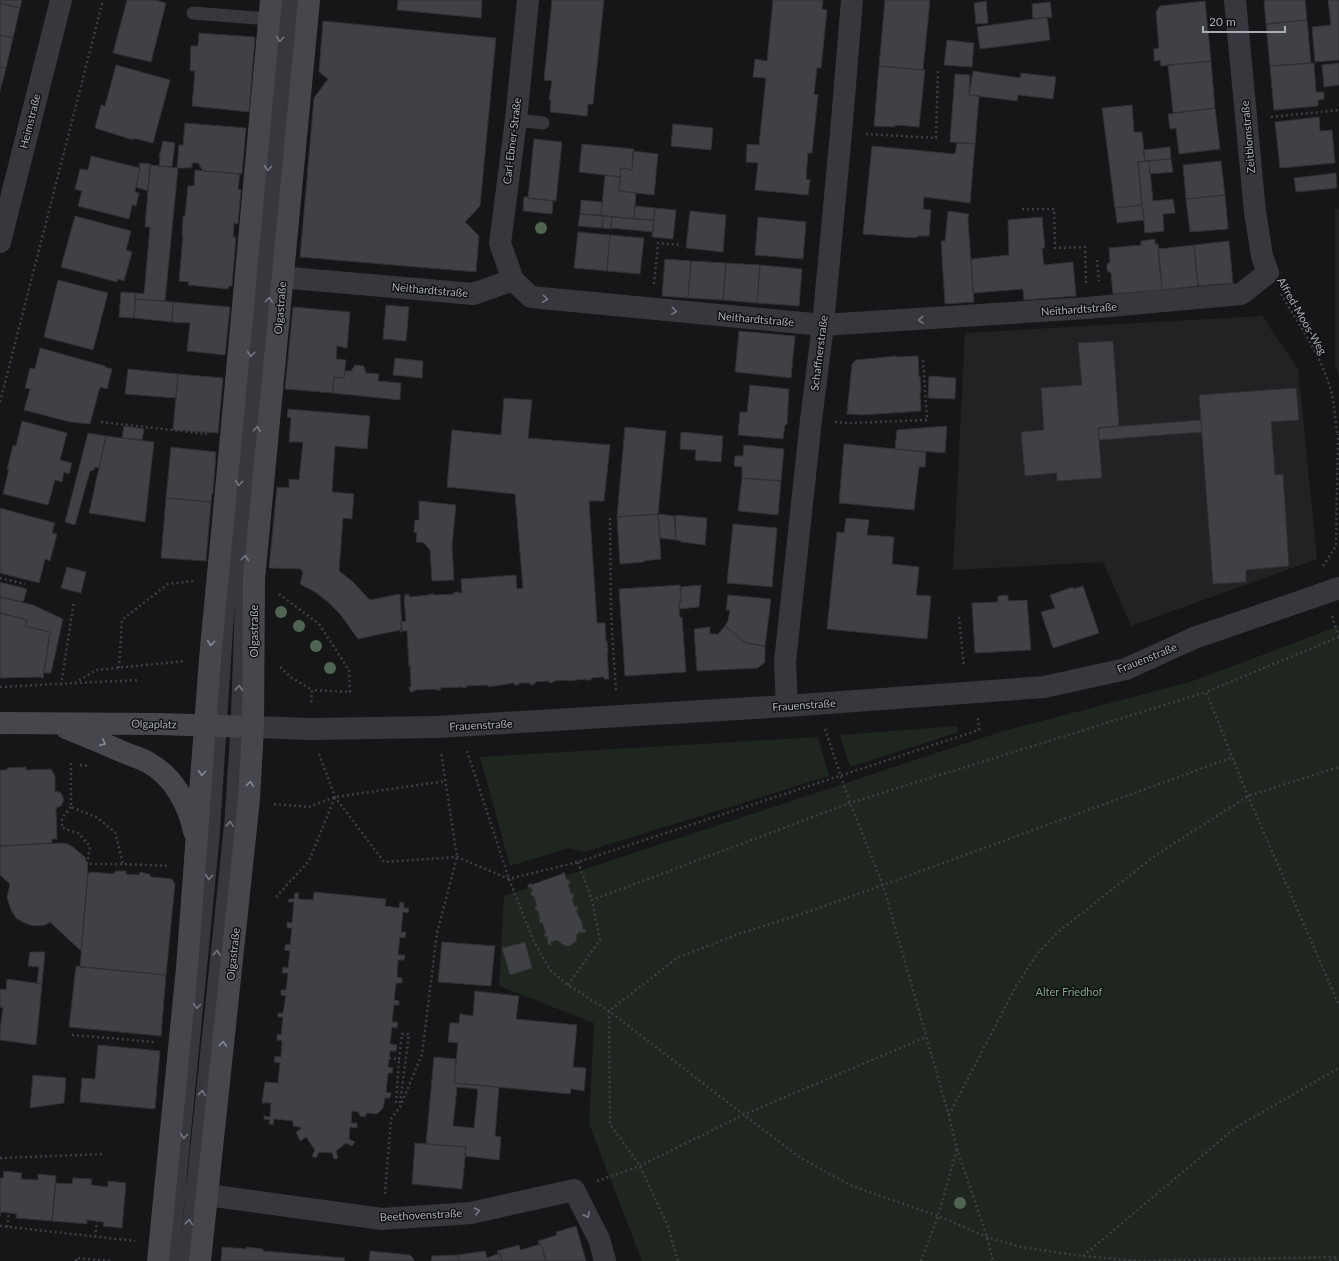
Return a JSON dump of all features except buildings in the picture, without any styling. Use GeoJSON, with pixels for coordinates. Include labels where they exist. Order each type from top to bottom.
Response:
{"type":"FeatureCollection","features":[{"type":"Feature","properties":{"kind":"main road","name":"Olgastraße"},"geometry":{"type":"LineString","coordinates":[[158,1252],[186,1192],[243,859],[249,799],[210,659],[231,437],[264,275],[309,0]]}},
{"type":"Feature","properties":{"kind":"main road","name":"Olgastraße"},"geometry":{"type":"LineString","coordinates":[[200,1261],[186,1192],[180,1044],[196,858],[229,727],[254,659],[253,616],[264,275],[270,10]]}},
{"type":"Feature","properties":{"kind":"main road"},"geometry":{"type":"LineString","coordinates":[[0,723],[54,724],[93,738],[149,763],[174,785],[189,812],[194,829],[196,858]]}},
{"type":"Feature","properties":{"kind":"main road","name":"Olgaplatz"},"geometry":{"type":"LineString","coordinates":[[54,724],[159,724],[229,727]]}},
{"type":"Feature","properties":{"kind":"street","name":"Heimstraße"},"geometry":{"type":"LineString","coordinates":[[0,242],[61,0]]}},
{"type":"Feature","properties":{"kind":"street","name":"Carl-Ebner-Straße"},"geometry":{"type":"LineString","coordinates":[[513,280],[500,243],[516,120],[528,0]]}},
{"type":"Feature","properties":{"kind":"street","name":"Schaffnerstraße"},"geometry":{"type":"LineString","coordinates":[[787,706],[785,662],[811,420],[823,325],[852,0]]}},
{"type":"Feature","properties":{"kind":"street","name":"Zeitblomstraße"},"geometry":{"type":"LineString","coordinates":[[1235,0],[1258,236],[1262,256],[1268,273]]}},
{"type":"Feature","properties":{"kind":"street","name":"Neithardtstraße"},"geometry":{"type":"LineString","coordinates":[[264,275],[473,294],[513,280],[531,297],[823,325],[1087,308],[1241,294],[1268,273]]}},
{"type":"Feature","properties":{"kind":"street","name":"Frauenstraße"},"geometry":{"type":"LineString","coordinates":[[229,727],[437,728],[787,706],[1044,687],[1126,669],[1194,638],[1331,591]]}},
{"type":"Feature","properties":{"kind":"street","name":"Beethovenstraße"},"geometry":{"type":"LineString","coordinates":[[186,1192],[382,1219],[471,1213],[574,1190]]}},
{"type":"Feature","properties":{"kind":"street"},"geometry":{"type":"LineString","coordinates":[[574,1190],[599,1239],[605,1261]]}},
{"type":"Feature","properties":{"kind":"lane"},"geometry":{"type":"LineString","coordinates":[[264,275],[283,0]]}},
{"type":"Feature","properties":{"kind":"lane"},"geometry":{"type":"LineString","coordinates":[[185,1261],[186,1192],[213,832],[229,727],[227,621],[295,0]]}},
{"type":"Feature","properties":{"kind":"lane"},"geometry":{"type":"LineString","coordinates":[[193,12],[270,10]]}},
{"type":"Feature","properties":{"kind":"lane"},"geometry":{"type":"LineString","coordinates":[[516,120],[543,122]]}},
{"type":"Feature","properties":{"kind":"lane"},"geometry":{"type":"LineString","coordinates":[[172,1261],[186,1192]]}},
{"type":"Feature","properties":{"kind":"path"},"geometry":{"type":"LineString","coordinates":[[0,402],[103,0]]}},
{"type":"Feature","properties":{"kind":"path"},"geometry":{"type":"LineString","coordinates":[[841,133],[936,138],[938,68]]}},
{"type":"Feature","properties":{"kind":"path"},"geometry":{"type":"LineString","coordinates":[[1247,120],[1339,110]]}},
{"type":"Feature","properties":{"kind":"path"},"geometry":{"type":"LineString","coordinates":[[1022,209],[1054,209],[1055,248],[1085,247],[1087,308]]}},
{"type":"Feature","properties":{"kind":"path"},"geometry":{"type":"LineString","coordinates":[[652,309],[658,243],[682,245]]}},
{"type":"Feature","properties":{"kind":"path","name":"Alfred-Moos-Weg"},"geometry":{"type":"LineString","coordinates":[[1268,273],[1319,360],[1327,378],[1335,408],[1339,435],[1336,546],[1317,574],[1331,591]]}},
{"type":"Feature","properties":{"kind":"path"},"geometry":{"type":"LineString","coordinates":[[811,420],[850,423],[927,420],[923,360]]}},
{"type":"Feature","properties":{"kind":"path"},"geometry":{"type":"LineString","coordinates":[[101,422],[231,437]]}},
{"type":"Feature","properties":{"kind":"path"},"geometry":{"type":"LineString","coordinates":[[610,518],[611,614],[618,717]]}},
{"type":"Feature","properties":{"kind":"path"},"geometry":{"type":"LineString","coordinates":[[0,578],[25,584]]}},
{"type":"Feature","properties":{"kind":"path"},"geometry":{"type":"LineString","coordinates":[[119,668],[122,620],[168,584],[217,579]]}},
{"type":"Feature","properties":{"kind":"path"},"geometry":{"type":"LineString","coordinates":[[254,579],[281,595],[319,624],[349,670],[350,692],[312,690],[282,671],[274,658],[254,659]]}},
{"type":"Feature","properties":{"kind":"path"},"geometry":{"type":"LineString","coordinates":[[61,684],[74,601]]}},
{"type":"Feature","properties":{"kind":"path"},"geometry":{"type":"LineString","coordinates":[[312,690],[310,728],[335,798],[384,862],[457,857],[509,879],[578,862],[979,730],[971,693],[959,617]]}},
{"type":"Feature","properties":{"kind":"path"},"geometry":{"type":"LineString","coordinates":[[592,900],[850,803],[1206,692],[1339,638]]}},
{"type":"Feature","properties":{"kind":"path"},"geometry":{"type":"LineString","coordinates":[[75,683],[96,670],[210,659]]}},
{"type":"Feature","properties":{"kind":"path"},"geometry":{"type":"LineString","coordinates":[[0,687],[140,680]]}},
{"type":"Feature","properties":{"kind":"path"},"geometry":{"type":"LineString","coordinates":[[1206,692],[1248,796],[1339,1005]]}},
{"type":"Feature","properties":{"kind":"path"},"geometry":{"type":"LineString","coordinates":[[816,704],[850,803],[883,885],[949,1116],[957,1149],[994,1261]]}},
{"type":"Feature","properties":{"kind":"path"},"geometry":{"type":"LineString","coordinates":[[459,726],[509,879],[534,942],[551,971],[568,985],[609,1011],[799,1157],[852,1186],[938,1216],[987,1237],[1021,1248],[1082,1256],[1139,1261],[1339,1257]]}},
{"type":"Feature","properties":{"kind":"path"},"geometry":{"type":"LineString","coordinates":[[382,1219],[386,1191],[391,1119],[400,1107],[422,1054],[437,933],[457,857],[437,728]]}},
{"type":"Feature","properties":{"kind":"path"},"geometry":{"type":"LineString","coordinates":[[609,1011],[677,958],[738,934],[805,913],[1233,757]]}},
{"type":"Feature","properties":{"kind":"path"},"geometry":{"type":"LineString","coordinates":[[71,763],[72,807],[62,818],[62,828],[78,833],[90,846],[87,864],[173,866]]}},
{"type":"Feature","properties":{"kind":"path"},"geometry":{"type":"LineString","coordinates":[[949,1116],[1016,986],[1038,953],[1058,932],[1156,855],[1248,796],[1339,767]]}},
{"type":"Feature","properties":{"kind":"path"},"geometry":{"type":"LineString","coordinates":[[272,804],[309,807],[335,798],[446,781]]}},
{"type":"Feature","properties":{"kind":"path"},"geometry":{"type":"LineString","coordinates":[[276,897],[309,861],[335,798]]}},
{"type":"Feature","properties":{"kind":"path"},"geometry":{"type":"LineString","coordinates":[[72,807],[96,817],[115,832],[123,864]]}},
{"type":"Feature","properties":{"kind":"path"},"geometry":{"type":"LineString","coordinates":[[568,985],[600,940],[592,900],[578,862]]}},
{"type":"Feature","properties":{"kind":"path"},"geometry":{"type":"LineString","coordinates":[[609,1011],[610,1124],[640,1166],[667,1224],[678,1261]]}},
{"type":"Feature","properties":{"kind":"path"},"geometry":{"type":"LineString","coordinates":[[396,1103],[402,1034],[409,1034],[400,1107]]}},
{"type":"Feature","properties":{"kind":"path"},"geometry":{"type":"LineString","coordinates":[[72,1035],[180,1044]]}},
{"type":"Feature","properties":{"kind":"path"},"geometry":{"type":"LineString","coordinates":[[574,1190],[602,1178],[640,1166],[743,1115],[926,1038]]}},
{"type":"Feature","properties":{"kind":"path"},"geometry":{"type":"LineString","coordinates":[[389,1058],[399,1059]]}},
{"type":"Feature","properties":{"kind":"path"},"geometry":{"type":"LineString","coordinates":[[1082,1256],[1235,1128],[1339,1068]]}},
{"type":"Feature","properties":{"kind":"path"},"geometry":{"type":"LineString","coordinates":[[921,1261],[938,1216],[957,1149]]}},
{"type":"Feature","properties":{"kind":"path"},"geometry":{"type":"LineString","coordinates":[[0,1158],[105,1154]]}},
{"type":"Feature","properties":{"kind":"path"},"geometry":{"type":"LineString","coordinates":[[7,1227],[9,1213]]}},
{"type":"Feature","properties":{"kind":"path"},"geometry":{"type":"LineString","coordinates":[[95,1238],[96,1221]]}},
{"type":"Feature","properties":{"kind":"path"},"geometry":{"type":"LineString","coordinates":[[0,1226],[95,1238],[158,1252]]}},
{"type":"Feature","properties":{"kind":"path"},"geometry":{"type":"LineString","coordinates":[[1330,1261],[1339,1257]]}},
{"type":"Feature","properties":{"kind":"path"},"geometry":{"type":"LineString","coordinates":[[76,1261],[76,1258],[111,1261]]}},
{"type":"Feature","properties":{"kind":"shaded area"},"geometry":{"type":"Polygon","coordinates":[[[1339,208],[1339,378],[1335,364],[1335,209],[1339,208]]]}},
{"type":"Feature","properties":{"kind":"shaded area"},"geometry":{"type":"Polygon","coordinates":[[[1262,316],[1298,369],[1317,559],[1131,626],[1103,562],[953,570],[965,333],[1262,316]]]}},
{"type":"Feature","properties":{"kind":"green space","name":"Alter Friedhof"},"geometry":{"type":"Polygon","coordinates":[[[1339,626],[1339,1261],[642,1261],[589,1124],[594,1023],[499,986],[504,896],[1000,732],[1190,682],[1339,626]]]}},
{"type":"Feature","properties":{"kind":"green space"},"geometry":{"type":"Polygon","coordinates":[[[957,726],[959,732],[850,767],[840,735],[957,726]]]}},
{"type":"Feature","properties":{"kind":"green space"},"geometry":{"type":"Polygon","coordinates":[[[818,737],[829,776],[584,852],[569,848],[510,866],[480,757],[818,737]]]}}]}
